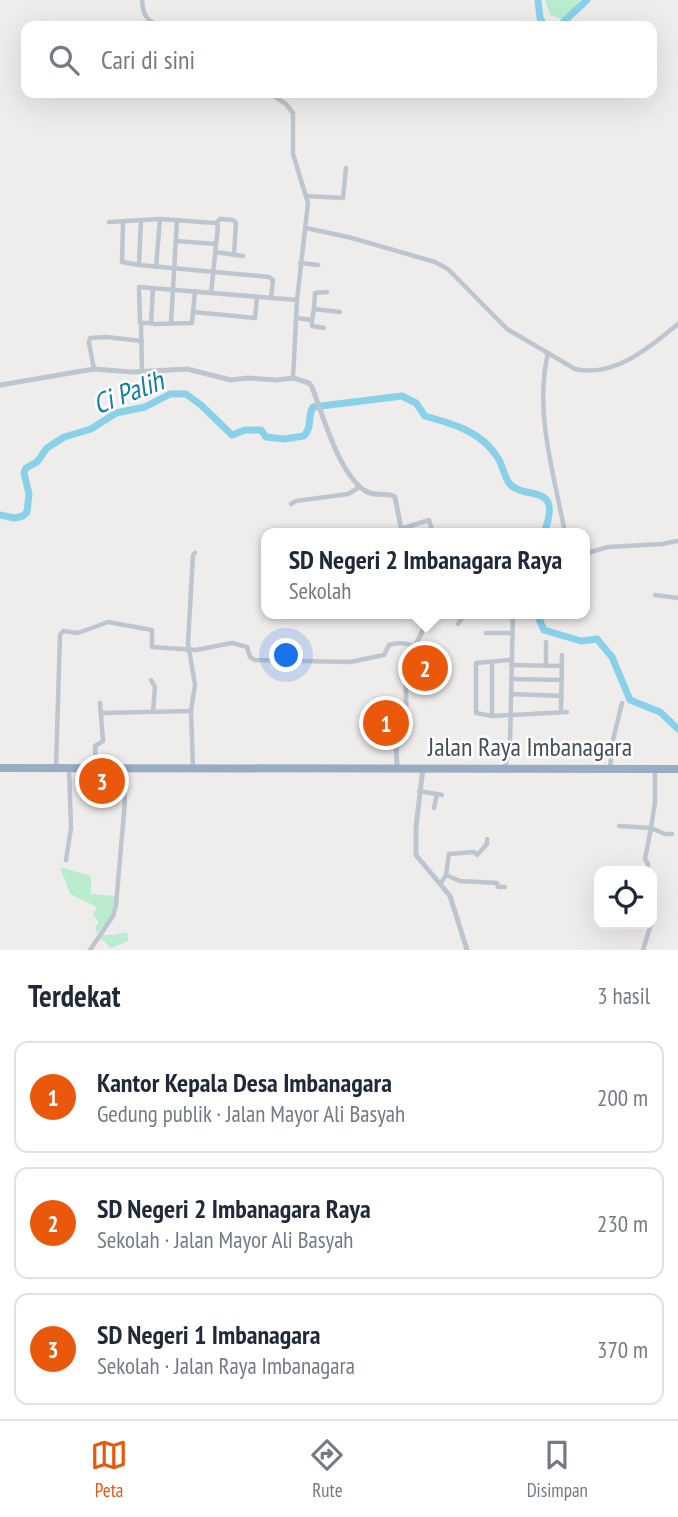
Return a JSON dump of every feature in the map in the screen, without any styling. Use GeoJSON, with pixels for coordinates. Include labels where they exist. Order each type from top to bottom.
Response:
{"type":"FeatureCollection","features":[{"type":"Feature","properties":{"kind":"highway","name":"Jalan Raya Imbanagara"},"geometry":{"type":"LineString","coordinates":[[1,767],[678,769]]}},
{"type":"Feature","properties":{"kind":"street"},"geometry":{"type":"LineString","coordinates":[[142,0],[142,8],[151,21]]}},
{"type":"Feature","properties":{"kind":"street"},"geometry":{"type":"LineString","coordinates":[[277,98],[293,113],[293,154],[306,197],[306,228],[300,262],[293,378]]}},
{"type":"Feature","properties":{"kind":"street"},"geometry":{"type":"LineString","coordinates":[[306,197],[343,198],[346,168]]}},
{"type":"Feature","properties":{"kind":"street"},"geometry":{"type":"LineString","coordinates":[[156,267],[160,219]]}},
{"type":"Feature","properties":{"kind":"street"},"geometry":{"type":"LineString","coordinates":[[109,222],[160,219],[216,223],[220,219],[236,221],[234,254]]}},
{"type":"Feature","properties":{"kind":"street"},"geometry":{"type":"LineString","coordinates":[[139,265],[141,220]]}},
{"type":"Feature","properties":{"kind":"street"},"geometry":{"type":"LineString","coordinates":[[171,323],[177,220]]}},
{"type":"Feature","properties":{"kind":"street"},"geometry":{"type":"LineString","coordinates":[[116,222],[122,236]]}},
{"type":"Feature","properties":{"kind":"street"},"geometry":{"type":"LineString","coordinates":[[123,222],[122,262],[271,278],[271,298]]}},
{"type":"Feature","properties":{"kind":"street"},"geometry":{"type":"LineString","coordinates":[[211,293],[218,226],[216,223]]}},
{"type":"Feature","properties":{"kind":"street"},"geometry":{"type":"LineString","coordinates":[[306,228],[426,259],[449,269],[513,333],[575,369],[603,369],[641,352],[678,324]]}},
{"type":"Feature","properties":{"kind":"street"},"geometry":{"type":"LineString","coordinates":[[176,241],[216,244]]}},
{"type":"Feature","properties":{"kind":"street"},"geometry":{"type":"LineString","coordinates":[[215,252],[243,256]]}},
{"type":"Feature","properties":{"kind":"street"},"geometry":{"type":"LineString","coordinates":[[300,262],[318,265]]}},
{"type":"Feature","properties":{"kind":"street"},"geometry":{"type":"LineString","coordinates":[[142,371],[138,288],[297,300]]}},
{"type":"Feature","properties":{"kind":"street"},"geometry":{"type":"LineString","coordinates":[[151,323],[153,288]]}},
{"type":"Feature","properties":{"kind":"street"},"geometry":{"type":"LineString","coordinates":[[141,324],[192,323],[195,291]]}},
{"type":"Feature","properties":{"kind":"street"},"geometry":{"type":"LineString","coordinates":[[324,328],[312,327],[312,320],[315,293],[327,292]]}},
{"type":"Feature","properties":{"kind":"street"},"geometry":{"type":"LineString","coordinates":[[193,312],[255,318],[257,297]]}},
{"type":"Feature","properties":{"kind":"street"},"geometry":{"type":"LineString","coordinates":[[314,309],[340,312]]}},
{"type":"Feature","properties":{"kind":"street"},"geometry":{"type":"LineString","coordinates":[[296,318],[312,320]]}},
{"type":"Feature","properties":{"kind":"street"},"geometry":{"type":"LineString","coordinates":[[94,369],[88,340],[90,338],[142,341]]}},
{"type":"Feature","properties":{"kind":"street"},"geometry":{"type":"LineString","coordinates":[[548,353],[542,392],[543,412],[564,528]]}},
{"type":"Feature","properties":{"kind":"street"},"geometry":{"type":"LineString","coordinates":[[0,385],[94,369],[187,369],[231,380],[293,378],[309,383],[348,476],[370,494],[388,494],[395,498],[401,528]]}},
{"type":"Feature","properties":{"kind":"street"},"geometry":{"type":"LineString","coordinates":[[290,504],[348,494],[359,487]]}},
{"type":"Feature","properties":{"kind":"street"},"geometry":{"type":"LineString","coordinates":[[409,528],[429,520],[431,528]]}},
{"type":"Feature","properties":{"kind":"street"},"geometry":{"type":"LineString","coordinates":[[590,552],[608,547],[678,541]]}},
{"type":"Feature","properties":{"kind":"street"},"geometry":{"type":"LineString","coordinates":[[193,768],[191,711],[195,685],[188,650],[191,568],[195,554]]}},
{"type":"Feature","properties":{"kind":"street"},"geometry":{"type":"LineString","coordinates":[[655,595],[678,598]]}},
{"type":"Feature","properties":{"kind":"street"},"geometry":{"type":"LineString","coordinates":[[397,769],[396,736],[405,712],[406,672],[428,619]]}},
{"type":"Feature","properties":{"kind":"street"},"geometry":{"type":"LineString","coordinates":[[458,624],[462,619]]}},
{"type":"Feature","properties":{"kind":"street"},"geometry":{"type":"LineString","coordinates":[[505,770],[510,742],[512,619]]}},
{"type":"Feature","properties":{"kind":"street"},"geometry":{"type":"LineString","coordinates":[[56,768],[61,632],[66,630],[78,633],[108,622],[152,631],[152,647],[188,650],[238,643],[248,649],[252,660],[350,662],[384,655],[389,645],[399,643],[415,646]]}},
{"type":"Feature","properties":{"kind":"street"},"geometry":{"type":"LineString","coordinates":[[486,633],[511,633]]}},
{"type":"Feature","properties":{"kind":"street"},"geometry":{"type":"LineString","coordinates":[[546,642],[546,666]]}},
{"type":"Feature","properties":{"kind":"street"},"geometry":{"type":"LineString","coordinates":[[562,654],[564,712],[492,716],[477,714],[476,663],[492,663],[495,659],[562,666]]}},
{"type":"Feature","properties":{"kind":"street"},"geometry":{"type":"LineString","coordinates":[[492,663],[492,716]]}},
{"type":"Feature","properties":{"kind":"street"},"geometry":{"type":"LineString","coordinates":[[511,679],[562,681]]}},
{"type":"Feature","properties":{"kind":"street"},"geometry":{"type":"LineString","coordinates":[[151,680],[155,685],[153,712]]}},
{"type":"Feature","properties":{"kind":"street"},"geometry":{"type":"LineString","coordinates":[[511,694],[562,696]]}},
{"type":"Feature","properties":{"kind":"street"},"geometry":{"type":"LineString","coordinates":[[96,768],[95,746],[103,741],[100,703]]}},
{"type":"Feature","properties":{"kind":"street"},"geometry":{"type":"LineString","coordinates":[[610,769],[613,740],[622,703]]}},
{"type":"Feature","properties":{"kind":"street"},"geometry":{"type":"LineString","coordinates":[[101,713],[191,711]]}},
{"type":"Feature","properties":{"kind":"street"},"geometry":{"type":"LineString","coordinates":[[66,860],[71,828],[69,768]]}},
{"type":"Feature","properties":{"kind":"street"},"geometry":{"type":"LineString","coordinates":[[90,950],[113,916],[116,905],[125,801],[124,789],[115,768]]}},
{"type":"Feature","properties":{"kind":"street"},"geometry":{"type":"LineString","coordinates":[[423,768],[419,791],[416,855],[441,883],[453,904],[467,950]]}},
{"type":"Feature","properties":{"kind":"street"},"geometry":{"type":"LineString","coordinates":[[648,866],[645,859],[655,802],[655,769]]}},
{"type":"Feature","properties":{"kind":"street"},"geometry":{"type":"LineString","coordinates":[[419,791],[440,794],[434,808]]}},
{"type":"Feature","properties":{"kind":"street"},"geometry":{"type":"LineString","coordinates":[[619,826],[650,828],[664,834],[672,834]]}},
{"type":"Feature","properties":{"kind":"street"},"geometry":{"type":"LineString","coordinates":[[441,883],[446,876],[449,854],[474,852],[477,855],[487,839]]}},
{"type":"Feature","properties":{"kind":"street"},"geometry":{"type":"LineString","coordinates":[[446,876],[460,881],[496,883],[499,887],[506,887]]}},
{"type":"Feature","properties":{"kind":"street"},"geometry":{"type":"LineString","coordinates":[[643,950],[650,929]]}},
{"type":"Feature","properties":{"kind":"green space"},"geometry":{"type":"Polygon","coordinates":[[[545,0],[580,0],[573,11],[561,19],[550,15],[545,0]]]}},
{"type":"Feature","properties":{"kind":"green space"},"geometry":{"type":"Polygon","coordinates":[[[60,867],[91,876],[91,894],[116,896],[111,916],[97,934],[95,927],[99,922],[93,915],[97,907],[70,894],[60,867]]]}},
{"type":"Feature","properties":{"kind":"green space"},"geometry":{"type":"Polygon","coordinates":[[[125,932],[128,934],[128,941],[111,948],[99,937],[100,935],[125,932]]]}},
{"type":"Feature","properties":{"kind":"waterway"},"geometry":{"type":"LineString","coordinates":[[538,0],[542,21]]}},
{"type":"Feature","properties":{"kind":"waterway"},"geometry":{"type":"LineString","coordinates":[[564,21],[587,0]]}},
{"type":"Feature","properties":{"kind":"waterway","name":"Ci Palih"},"geometry":{"type":"LineString","coordinates":[[0,515],[14,518],[27,512],[29,494],[24,473],[26,468],[37,462],[47,448],[64,437],[91,429],[116,413],[145,407],[170,394],[186,394],[232,435],[245,430],[261,430],[266,437],[284,439],[304,436],[313,407],[402,396],[416,403],[425,416],[476,435],[498,458],[509,483],[546,499],[549,516],[545,528]]}},
{"type":"Feature","properties":{"kind":"waterway","name":"Ci Palih"},"geometry":{"type":"LineString","coordinates":[[539,619],[544,630],[581,641],[597,639],[612,657],[630,700],[660,712],[678,729]]}},
{"type":"Feature","properties":{"kind":"place","name":"SD Negeri 2 Imbanagara Raya"},"geometry":{"type":"Point","coordinates":[425,668]}},
{"type":"Feature","properties":{"kind":"place","name":"Kantor Kepala Desa Imbanagara"},"geometry":{"type":"Point","coordinates":[386,723]}},
{"type":"Feature","properties":{"kind":"place","name":"SD Negeri 1 Imbanagara"},"geometry":{"type":"Point","coordinates":[102,781]}}]}
